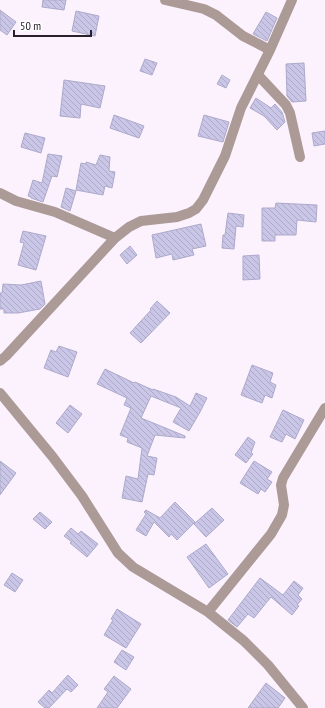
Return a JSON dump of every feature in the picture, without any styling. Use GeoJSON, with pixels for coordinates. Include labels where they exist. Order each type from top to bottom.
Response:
{"type":"FeatureCollection","features":[{"type":"Feature","properties":{"kind":"street"},"geometry":{"type":"LineString","coordinates":[[165,0],[204,9],[216,15],[243,36],[270,50]]}},
{"type":"Feature","properties":{"kind":"street"},"geometry":{"type":"LineString","coordinates":[[0,362],[115,238],[129,227],[141,222],[177,217],[196,209],[203,200],[226,156],[241,108],[270,50],[292,0]]}},
{"type":"Feature","properties":{"kind":"street"},"geometry":{"type":"LineString","coordinates":[[258,75],[286,105],[290,113],[300,157]]}},
{"type":"Feature","properties":{"kind":"street"},"geometry":{"type":"LineString","coordinates":[[0,193],[16,201],[55,212],[115,238]]}},
{"type":"Feature","properties":{"kind":"street"},"geometry":{"type":"LineString","coordinates":[[0,393],[52,456],[82,496],[118,553],[133,567],[208,612],[244,641],[268,665],[303,708]]}},
{"type":"Feature","properties":{"kind":"street"},"geometry":{"type":"LineString","coordinates":[[208,612],[275,528],[282,515],[284,505],[281,485],[283,478],[325,408]]}},
{"type":"Feature","properties":{"kind":"building"},"geometry":{"type":"Polygon","coordinates":[[[43,0],[66,0],[64,10],[42,7],[43,0]]]}},
{"type":"Feature","properties":{"kind":"building"},"geometry":{"type":"Polygon","coordinates":[[[0,10],[16,22],[7,35],[0,30],[0,10]]]}},
{"type":"Feature","properties":{"kind":"building"},"geometry":{"type":"Polygon","coordinates":[[[76,11],[99,16],[95,36],[72,31],[76,11]]]}},
{"type":"Feature","properties":{"kind":"building"},"geometry":{"type":"Polygon","coordinates":[[[266,12],[277,18],[267,41],[253,34],[266,12]]]}},
{"type":"Feature","properties":{"kind":"building"},"geometry":{"type":"Polygon","coordinates":[[[145,59],[157,63],[152,75],[140,71],[145,59]]]}},
{"type":"Feature","properties":{"kind":"building"},"geometry":{"type":"Polygon","coordinates":[[[304,63],[306,101],[292,102],[287,96],[286,64],[304,63]]]}},
{"type":"Feature","properties":{"kind":"building"},"geometry":{"type":"Polygon","coordinates":[[[222,75],[230,80],[226,88],[217,84],[222,75]]]}},
{"type":"Feature","properties":{"kind":"building"},"geometry":{"type":"Polygon","coordinates":[[[64,80],[105,86],[100,108],[81,104],[80,118],[60,116],[64,80]]]}},
{"type":"Feature","properties":{"kind":"building"},"geometry":{"type":"Polygon","coordinates":[[[256,98],[271,108],[275,104],[282,112],[285,122],[277,130],[264,116],[250,108],[256,98]]]}},
{"type":"Feature","properties":{"kind":"building"},"geometry":{"type":"Polygon","coordinates":[[[114,115],[144,126],[139,138],[110,128],[114,115]]]}},
{"type":"Feature","properties":{"kind":"building"},"geometry":{"type":"Polygon","coordinates":[[[204,115],[229,122],[223,142],[198,136],[204,115]]]}},
{"type":"Feature","properties":{"kind":"building"},"geometry":{"type":"Polygon","coordinates":[[[325,131],[325,144],[314,146],[312,133],[325,131]]]}},
{"type":"Feature","properties":{"kind":"building"},"geometry":{"type":"Polygon","coordinates":[[[25,133],[45,138],[41,153],[21,147],[25,133]]]}},
{"type":"Feature","properties":{"kind":"building"},"geometry":{"type":"Polygon","coordinates":[[[48,154],[62,156],[57,177],[52,176],[43,202],[28,196],[33,180],[42,183],[48,154]]]}},
{"type":"Feature","properties":{"kind":"building"},"geometry":{"type":"Polygon","coordinates":[[[100,155],[110,157],[109,171],[115,172],[112,188],[105,186],[103,195],[76,190],[81,163],[86,164],[86,162],[96,165],[100,155]]]}},
{"type":"Feature","properties":{"kind":"building"},"geometry":{"type":"Polygon","coordinates":[[[66,188],[76,191],[70,211],[61,207],[66,188]]]}},
{"type":"Feature","properties":{"kind":"building"},"geometry":{"type":"Polygon","coordinates":[[[276,203],[317,205],[316,222],[297,220],[296,235],[275,235],[275,241],[262,241],[262,208],[275,208],[276,203]]]}},
{"type":"Feature","properties":{"kind":"building"},"geometry":{"type":"Polygon","coordinates":[[[228,213],[244,215],[243,227],[236,226],[234,249],[222,248],[223,235],[225,235],[228,213]]]}},
{"type":"Feature","properties":{"kind":"building"},"geometry":{"type":"Polygon","coordinates":[[[201,224],[206,246],[192,249],[194,255],[173,260],[172,254],[156,258],[152,235],[201,224]]]}},
{"type":"Feature","properties":{"kind":"building"},"geometry":{"type":"Polygon","coordinates":[[[23,231],[46,236],[36,270],[18,265],[24,243],[20,242],[23,231]]]}},
{"type":"Feature","properties":{"kind":"building"},"geometry":{"type":"Polygon","coordinates":[[[130,246],[137,255],[127,264],[120,255],[130,246]]]}},
{"type":"Feature","properties":{"kind":"building"},"geometry":{"type":"Polygon","coordinates":[[[259,255],[260,279],[243,280],[243,256],[259,255]]]}},
{"type":"Feature","properties":{"kind":"building"},"geometry":{"type":"Polygon","coordinates":[[[41,281],[45,304],[40,309],[18,313],[4,313],[4,309],[0,309],[0,293],[2,293],[3,284],[21,285],[41,281]]]}},
{"type":"Feature","properties":{"kind":"building"},"geometry":{"type":"Polygon","coordinates":[[[157,301],[170,313],[141,343],[130,333],[151,310],[150,309],[157,301]]]}},
{"type":"Feature","properties":{"kind":"building"},"geometry":{"type":"Polygon","coordinates":[[[59,346],[77,352],[68,377],[44,368],[51,350],[56,352],[59,346]]]}},
{"type":"Feature","properties":{"kind":"building"},"geometry":{"type":"Polygon","coordinates":[[[252,365],[273,373],[270,382],[276,385],[272,398],[265,395],[262,403],[241,395],[252,365]]]}},
{"type":"Feature","properties":{"kind":"building"},"geometry":{"type":"Polygon","coordinates":[[[105,369],[134,383],[135,382],[153,390],[176,397],[190,406],[196,393],[207,398],[189,431],[173,422],[181,408],[151,396],[141,418],[185,436],[185,438],[155,435],[147,456],[157,458],[154,475],[148,474],[142,502],[122,498],[126,476],[138,479],[142,448],[127,442],[128,438],[120,435],[131,408],[124,405],[127,398],[97,384],[105,369]]]}},
{"type":"Feature","properties":{"kind":"building"},"geometry":{"type":"Polygon","coordinates":[[[70,405],[82,414],[68,433],[56,423],[70,405]]]}},
{"type":"Feature","properties":{"kind":"building"},"geometry":{"type":"Polygon","coordinates":[[[283,410],[304,420],[295,439],[286,434],[282,442],[270,437],[283,410]]]}},
{"type":"Feature","properties":{"kind":"building"},"geometry":{"type":"Polygon","coordinates":[[[248,437],[255,442],[251,453],[253,454],[246,463],[235,455],[248,437]]]}},
{"type":"Feature","properties":{"kind":"building"},"geometry":{"type":"Polygon","coordinates":[[[0,461],[16,473],[0,495],[0,461]]]}},
{"type":"Feature","properties":{"kind":"building"},"geometry":{"type":"Polygon","coordinates":[[[254,461],[272,472],[267,479],[272,482],[265,492],[261,489],[258,494],[240,483],[254,461]]]}},
{"type":"Feature","properties":{"kind":"building"},"geometry":{"type":"Polygon","coordinates":[[[175,502],[195,522],[177,540],[171,534],[169,537],[154,522],[146,536],[136,530],[146,514],[144,512],[146,510],[160,518],[175,502]]]}},
{"type":"Feature","properties":{"kind":"building"},"geometry":{"type":"Polygon","coordinates":[[[212,508],[224,520],[206,537],[194,524],[212,508]]]}},
{"type":"Feature","properties":{"kind":"building"},"geometry":{"type":"Polygon","coordinates":[[[40,512],[52,522],[45,529],[33,519],[40,512]]]}},
{"type":"Feature","properties":{"kind":"building"},"geometry":{"type":"Polygon","coordinates":[[[71,528],[78,534],[81,531],[98,544],[87,557],[64,536],[71,528]]]}},
{"type":"Feature","properties":{"kind":"building"},"geometry":{"type":"Polygon","coordinates":[[[206,544],[228,574],[209,588],[187,557],[206,544]]]}},
{"type":"Feature","properties":{"kind":"building"},"geometry":{"type":"Polygon","coordinates":[[[12,573],[23,580],[15,592],[4,585],[12,573]]]}},
{"type":"Feature","properties":{"kind":"building"},"geometry":{"type":"Polygon","coordinates":[[[260,578],[283,595],[294,581],[303,588],[298,595],[302,599],[297,605],[299,606],[292,615],[271,597],[254,618],[248,614],[237,627],[228,620],[260,578]]]}},
{"type":"Feature","properties":{"kind":"building"},"geometry":{"type":"Polygon","coordinates":[[[117,609],[141,624],[126,648],[104,635],[113,620],[111,619],[117,609]]]}},
{"type":"Feature","properties":{"kind":"building"},"geometry":{"type":"Polygon","coordinates":[[[122,650],[134,657],[126,670],[114,662],[122,650]]]}},
{"type":"Feature","properties":{"kind":"building"},"geometry":{"type":"Polygon","coordinates":[[[68,675],[78,685],[71,692],[67,689],[49,708],[45,708],[38,702],[49,690],[52,693],[68,675]]]}},
{"type":"Feature","properties":{"kind":"building"},"geometry":{"type":"Polygon","coordinates":[[[114,676],[131,689],[117,708],[97,708],[108,692],[104,689],[114,676]]]}},
{"type":"Feature","properties":{"kind":"building"},"geometry":{"type":"Polygon","coordinates":[[[266,683],[285,698],[278,708],[248,708],[266,683]]]}}]}
